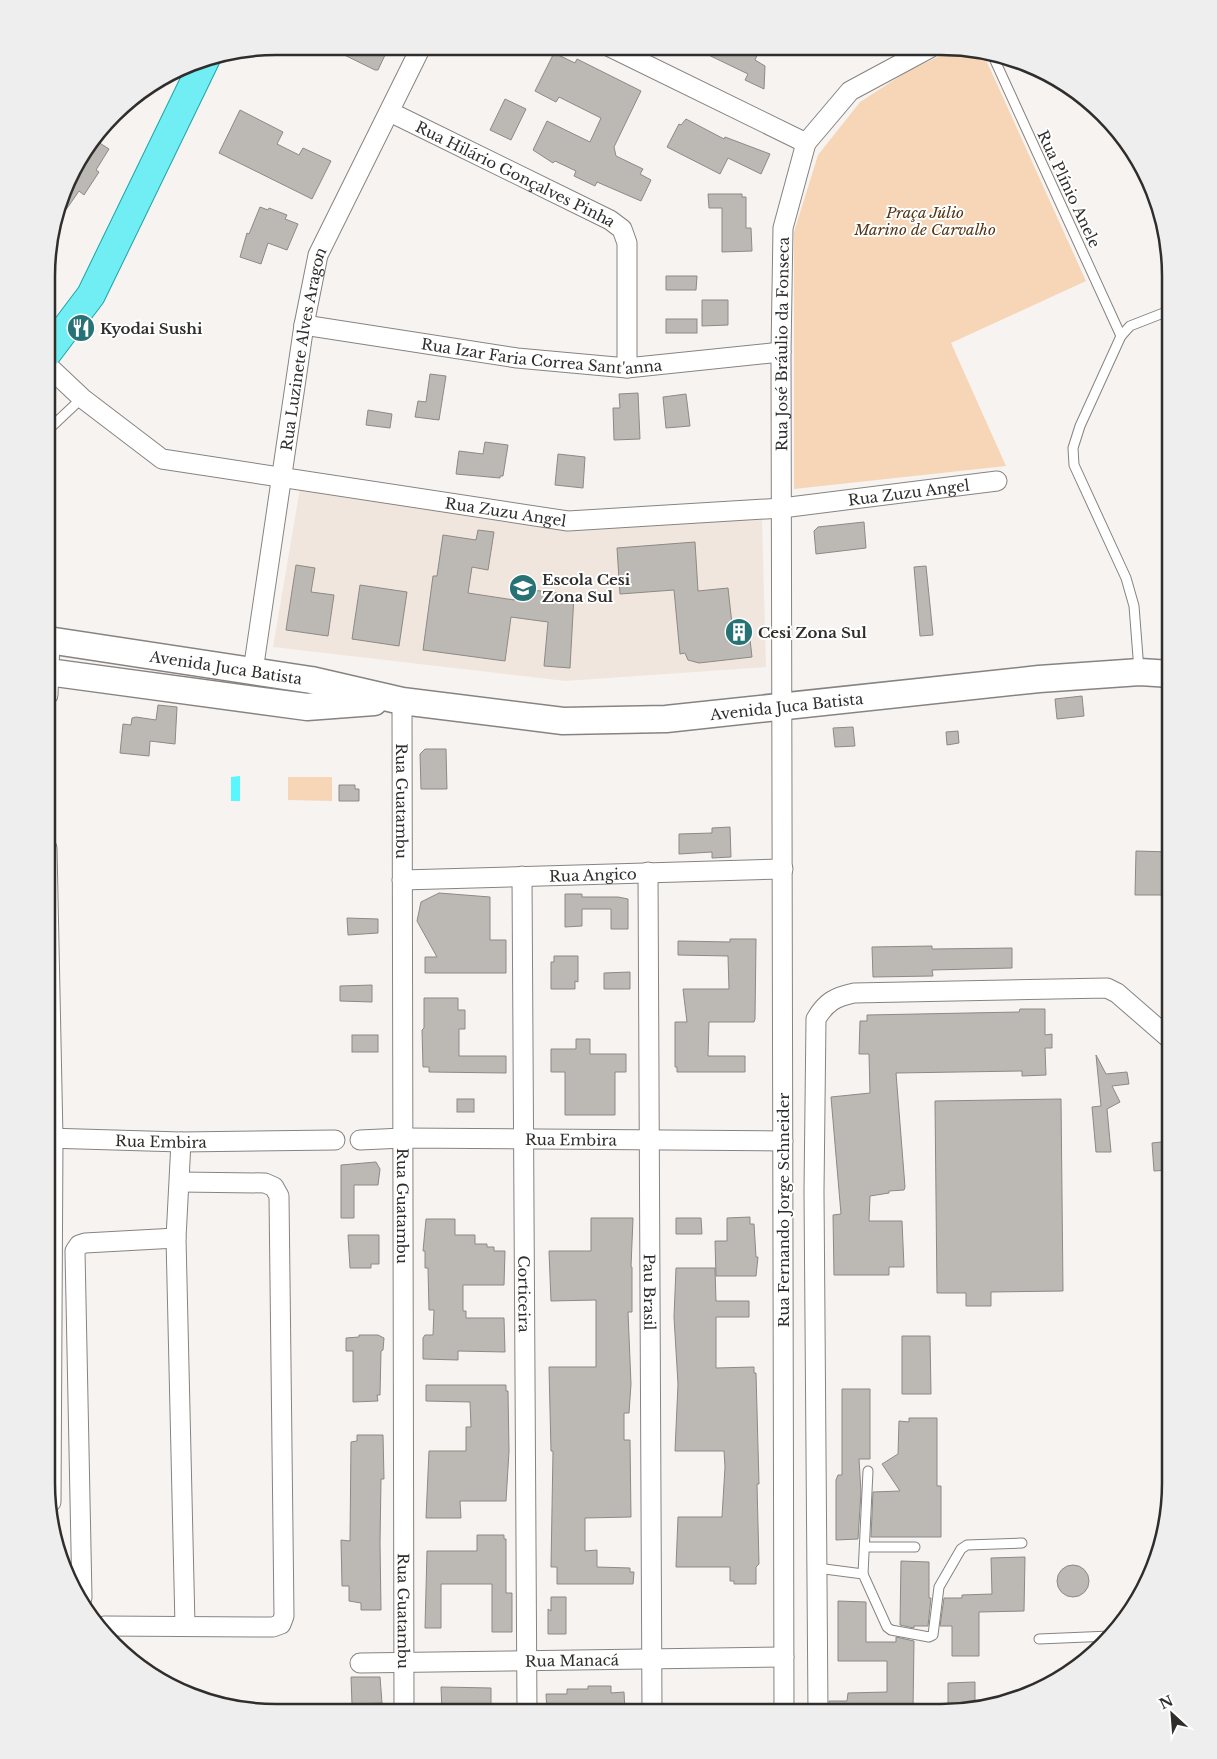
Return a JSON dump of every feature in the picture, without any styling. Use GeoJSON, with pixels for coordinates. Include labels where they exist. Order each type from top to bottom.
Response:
{"type":"FeatureCollection","features":[{"type":"Feature","properties":{"kind":"main road"},"geometry":{"type":"LineString","coordinates":[[55,343],[91,295],[201,69]]}},
{"type":"Feature","properties":{"kind":"main road","name":"Avenida Juca Batista"},"geometry":{"type":"LineString","coordinates":[[55,641],[311,680],[402,700],[563,721],[666,719],[1039,679],[1140,672],[1162,673]]}},
{"type":"Feature","properties":{"kind":"main road","name":"Avenida Juca Batista"},"geometry":{"type":"LineString","coordinates":[[55,673],[307,707],[402,700]]}},
{"type":"Feature","properties":{"kind":"main road"},"geometry":{"type":"LineString","coordinates":[[307,707],[316,704],[321,693],[318,685],[311,680]]}},
{"type":"Feature","properties":{"kind":"street","name":"Rua Luzinete Alves Aragon"},"geometry":{"type":"LineString","coordinates":[[253,671],[280,478],[304,326],[318,255],[417,55]]}},
{"type":"Feature","properties":{"kind":"street"},"geometry":{"type":"LineString","coordinates":[[626,55],[806,143]]}},
{"type":"Feature","properties":{"kind":"street","name":"Rua José Bráulio da Fonseca"},"geometry":{"type":"LineString","coordinates":[[782,707],[782,228],[806,143],[850,90],[917,55]]}},
{"type":"Feature","properties":{"kind":"street","name":"Rua Hilário Gonçalves Pinha"},"geometry":{"type":"LineString","coordinates":[[390,112],[610,220],[622,229],[627,244],[628,368]]}},
{"type":"Feature","properties":{"kind":"street","name":"Rua Izar Faria Correa Sant'anna"},"geometry":{"type":"LineString","coordinates":[[304,326],[517,358],[628,368],[781,352]]}},
{"type":"Feature","properties":{"kind":"street","name":"Rua Zuzu Angel"},"geometry":{"type":"LineString","coordinates":[[55,373],[82,398],[162,459],[568,521],[782,508],[997,481]]}},
{"type":"Feature","properties":{"kind":"street","name":"Rua Guatambu"},"geometry":{"type":"LineString","coordinates":[[402,700],[404,1704]]}},
{"type":"Feature","properties":{"kind":"street","name":"Rua Fernando Jorge Schneider"},"geometry":{"type":"LineString","coordinates":[[782,707],[784,1704]]}},
{"type":"Feature","properties":{"kind":"street","name":"Rua Angico"},"geometry":{"type":"LineString","coordinates":[[402,880],[783,868]]}},
{"type":"Feature","properties":{"kind":"street","name":"Pau Brasil"},"geometry":{"type":"LineString","coordinates":[[648,872],[652,1704]]}},
{"type":"Feature","properties":{"kind":"street","name":"Corticeira"},"geometry":{"type":"LineString","coordinates":[[522,876],[527,1704]]}},
{"type":"Feature","properties":{"kind":"street"},"geometry":{"type":"LineString","coordinates":[[818,1704],[814,1201],[816,1019],[824,1005],[837,996],[854,993],[1107,988],[1117,993],[1162,1033]]}},
{"type":"Feature","properties":{"kind":"street","name":"Rua Embira"},"geometry":{"type":"LineString","coordinates":[[55,1138],[181,1142],[335,1140]]}},
{"type":"Feature","properties":{"kind":"street","name":"Rua Embira"},"geometry":{"type":"LineString","coordinates":[[360,1140],[403,1138],[783,1141]]}},
{"type":"Feature","properties":{"kind":"street"},"geometry":{"type":"LineString","coordinates":[[181,1142],[176,1238],[184,1626]]}},
{"type":"Feature","properties":{"kind":"street"},"geometry":{"type":"LineString","coordinates":[[108,1626],[273,1627],[281,1624],[284,1616],[279,1196],[274,1187],[265,1183],[180,1182]]}},
{"type":"Feature","properties":{"kind":"street"},"geometry":{"type":"LineString","coordinates":[[82,1587],[75,1251],[79,1245],[85,1243],[176,1238]]}},
{"type":"Feature","properties":{"kind":"street","name":"Rua Manacá"},"geometry":{"type":"LineString","coordinates":[[360,1663],[784,1656]]}},
{"type":"Feature","properties":{"kind":"lane","name":"Rua Plínio Anele"},"geometry":{"type":"LineString","coordinates":[[996,62],[1121,336]]}},
{"type":"Feature","properties":{"kind":"lane"},"geometry":{"type":"LineString","coordinates":[[1140,672],[1134,606],[1126,578],[1074,464],[1072,448],[1121,336],[1130,326],[1162,314]]}},
{"type":"Feature","properties":{"kind":"lane"},"geometry":{"type":"LineString","coordinates":[[56,422],[82,398]]}},
{"type":"Feature","properties":{"kind":"lane"},"geometry":{"type":"LineString","coordinates":[[868,1471],[863,1574],[887,1627],[891,1630],[929,1637],[934,1635],[939,1588],[961,1549],[967,1545],[1022,1543]]}},
{"type":"Feature","properties":{"kind":"lane"},"geometry":{"type":"LineString","coordinates":[[865,1548],[915,1547]]}},
{"type":"Feature","properties":{"kind":"lane"},"geometry":{"type":"LineString","coordinates":[[817,1568],[863,1574]]}},
{"type":"Feature","properties":{"kind":"lane"},"geometry":{"type":"LineString","coordinates":[[1039,1640],[1099,1637]]}},
{"type":"Feature","properties":{"kind":"shaded area","name":"Escola Cesi Zona Sul"},"geometry":{"type":"Polygon","coordinates":[[[300,488],[567,529],[762,519],[766,667],[565,681],[273,647],[300,488]]]}},
{"type":"Feature","properties":{"kind":"green space","name":"Praça Júlio Marino de Carvalho"},"geometry":{"type":"Polygon","coordinates":[[[942,55],[986,60],[1086,281],[951,343],[1006,466],[794,489],[794,232],[818,155],[860,102],[908,71],[942,55]]]}},
{"type":"Feature","properties":{"kind":"green space"},"geometry":{"type":"Polygon","coordinates":[[[288,777],[332,777],[332,801],[288,800],[288,777]]]}},
{"type":"Feature","properties":{"kind":"water"},"geometry":{"type":"Polygon","coordinates":[[[240,776],[240,801],[231,801],[231,777],[240,776]]]}},
{"type":"Feature","properties":{"kind":"building"},"geometry":{"type":"Polygon","coordinates":[[[344,55],[385,55],[378,70],[344,55]]]}},
{"type":"Feature","properties":{"kind":"building"},"geometry":{"type":"Polygon","coordinates":[[[553,55],[558,55],[575,63],[577,59],[641,91],[614,147],[616,156],[643,169],[640,174],[651,180],[641,201],[597,182],[595,186],[574,176],[576,171],[555,161],[553,163],[533,150],[547,121],[590,142],[601,118],[559,97],[556,102],[535,91],[553,55]]]}},
{"type":"Feature","properties":{"kind":"building"},"geometry":{"type":"Polygon","coordinates":[[[709,55],[757,55],[755,60],[765,66],[764,89],[745,80],[748,74],[709,55]]]}},
{"type":"Feature","properties":{"kind":"building"},"geometry":{"type":"Polygon","coordinates":[[[505,99],[526,109],[511,140],[490,130],[505,99]]]}},
{"type":"Feature","properties":{"kind":"building"},"geometry":{"type":"Polygon","coordinates":[[[240,110],[283,132],[277,144],[299,155],[303,148],[331,161],[312,199],[219,153],[240,110]]]}},
{"type":"Feature","properties":{"kind":"building"},"geometry":{"type":"Polygon","coordinates":[[[686,119],[724,139],[725,137],[770,154],[761,174],[728,158],[720,174],[667,147],[679,124],[681,125],[686,119]]]}},
{"type":"Feature","properties":{"kind":"building"},"geometry":{"type":"Polygon","coordinates":[[[100,143],[109,149],[96,170],[99,172],[84,195],[79,191],[65,211],[78,178],[92,153],[100,143]]]}},
{"type":"Feature","properties":{"kind":"building"},"geometry":{"type":"Polygon","coordinates":[[[708,194],[742,194],[742,197],[746,197],[746,228],[751,228],[752,251],[722,252],[722,208],[709,208],[708,194]]]}},
{"type":"Feature","properties":{"kind":"building"},"geometry":{"type":"Polygon","coordinates":[[[260,207],[268,210],[269,208],[287,215],[285,219],[298,224],[287,250],[268,243],[261,264],[240,257],[247,233],[249,234],[260,207]]]}},
{"type":"Feature","properties":{"kind":"building"},"geometry":{"type":"Polygon","coordinates":[[[666,276],[697,276],[696,290],[666,290],[666,276]]]}},
{"type":"Feature","properties":{"kind":"building"},"geometry":{"type":"Polygon","coordinates":[[[702,300],[728,300],[728,325],[702,326],[702,300]]]}},
{"type":"Feature","properties":{"kind":"building"},"geometry":{"type":"Polygon","coordinates":[[[666,319],[697,319],[697,333],[666,333],[666,319]]]}},
{"type":"Feature","properties":{"kind":"building"},"geometry":{"type":"Polygon","coordinates":[[[430,374],[446,376],[439,420],[415,417],[418,401],[426,402],[430,374]]]}},
{"type":"Feature","properties":{"kind":"building"},"geometry":{"type":"Polygon","coordinates":[[[638,393],[640,439],[614,440],[613,408],[620,408],[619,394],[638,393]]]}},
{"type":"Feature","properties":{"kind":"building"},"geometry":{"type":"Polygon","coordinates":[[[686,394],[690,426],[666,428],[663,397],[686,394]]]}},
{"type":"Feature","properties":{"kind":"building"},"geometry":{"type":"Polygon","coordinates":[[[368,410],[392,414],[390,428],[366,425],[368,410]]]}},
{"type":"Feature","properties":{"kind":"building"},"geometry":{"type":"Polygon","coordinates":[[[485,442],[508,445],[503,476],[500,476],[500,478],[456,474],[459,451],[483,454],[485,442]]]}},
{"type":"Feature","properties":{"kind":"building"},"geometry":{"type":"Polygon","coordinates":[[[558,454],[585,457],[583,488],[555,485],[558,454]]]}},
{"type":"Feature","properties":{"kind":"building"},"geometry":{"type":"Polygon","coordinates":[[[864,522],[866,548],[816,554],[814,531],[818,527],[864,522]]]}},
{"type":"Feature","properties":{"kind":"building"},"geometry":{"type":"Polygon","coordinates":[[[478,530],[494,532],[488,570],[472,567],[468,593],[514,600],[516,588],[574,595],[570,668],[544,666],[548,622],[511,617],[505,661],[423,650],[433,576],[437,576],[443,535],[476,540],[478,530]]]}},
{"type":"Feature","properties":{"kind":"building"},"geometry":{"type":"Polygon","coordinates":[[[695,542],[698,591],[728,588],[732,624],[748,622],[752,657],[699,663],[688,660],[685,653],[680,654],[674,590],[620,594],[617,548],[695,542]]]}},
{"type":"Feature","properties":{"kind":"building"},"geometry":{"type":"Polygon","coordinates":[[[296,565],[315,568],[311,592],[334,595],[328,636],[286,630],[296,565]]]}},
{"type":"Feature","properties":{"kind":"building"},"geometry":{"type":"Polygon","coordinates":[[[926,566],[933,635],[920,636],[914,567],[926,566]]]}},
{"type":"Feature","properties":{"kind":"building"},"geometry":{"type":"Polygon","coordinates":[[[360,585],[407,592],[399,646],[352,639],[360,585]]]}},
{"type":"Feature","properties":{"kind":"building"},"geometry":{"type":"Polygon","coordinates":[[[1082,696],[1084,716],[1057,719],[1055,699],[1082,696]]]}},
{"type":"Feature","properties":{"kind":"building"},"geometry":{"type":"Polygon","coordinates":[[[158,705],[177,707],[175,744],[150,741],[149,756],[120,753],[123,724],[131,725],[132,718],[136,717],[156,720],[158,705]]]}},
{"type":"Feature","properties":{"kind":"building"},"geometry":{"type":"Polygon","coordinates":[[[853,727],[855,746],[835,747],[833,728],[853,727]]]}},
{"type":"Feature","properties":{"kind":"building"},"geometry":{"type":"Polygon","coordinates":[[[958,731],[959,743],[947,745],[946,732],[958,731]]]}},
{"type":"Feature","properties":{"kind":"building"},"geometry":{"type":"Polygon","coordinates":[[[425,749],[446,749],[447,789],[421,789],[420,754],[425,749]]]}},
{"type":"Feature","properties":{"kind":"building"},"geometry":{"type":"Polygon","coordinates":[[[339,785],[355,785],[355,789],[359,789],[359,801],[339,801],[339,785]]]}},
{"type":"Feature","properties":{"kind":"building"},"geometry":{"type":"Polygon","coordinates":[[[730,827],[731,857],[712,858],[712,852],[679,854],[679,834],[712,833],[712,828],[730,827]]]}},
{"type":"Feature","properties":{"kind":"building"},"geometry":{"type":"Polygon","coordinates":[[[1136,851],[1162,852],[1162,895],[1135,895],[1136,851]]]}},
{"type":"Feature","properties":{"kind":"building"},"geometry":{"type":"Polygon","coordinates":[[[439,893],[490,897],[490,940],[506,940],[506,973],[425,973],[425,957],[437,957],[417,921],[421,902],[439,893]]]}},
{"type":"Feature","properties":{"kind":"building"},"geometry":{"type":"Polygon","coordinates":[[[565,894],[582,894],[582,897],[618,897],[628,899],[628,929],[611,929],[611,909],[582,909],[582,926],[565,927],[565,894]]]}},
{"type":"Feature","properties":{"kind":"building"},"geometry":{"type":"Polygon","coordinates":[[[347,918],[378,919],[378,933],[348,935],[347,918]]]}},
{"type":"Feature","properties":{"kind":"building"},"geometry":{"type":"Polygon","coordinates":[[[730,939],[756,939],[755,1019],[754,1022],[709,1022],[708,1056],[745,1056],[745,1072],[677,1072],[677,1067],[675,1067],[675,1022],[687,1022],[683,989],[729,989],[728,956],[678,955],[678,941],[730,942],[730,939]]]}},
{"type":"Feature","properties":{"kind":"building"},"geometry":{"type":"Polygon","coordinates":[[[932,946],[932,949],[1012,948],[1012,968],[932,970],[933,976],[873,977],[872,947],[932,946]]]}},
{"type":"Feature","properties":{"kind":"building"},"geometry":{"type":"Polygon","coordinates":[[[554,956],[578,956],[578,982],[575,981],[575,989],[551,989],[551,962],[554,962],[554,956]]]}},
{"type":"Feature","properties":{"kind":"building"},"geometry":{"type":"Polygon","coordinates":[[[630,972],[630,989],[604,989],[604,973],[630,972]]]}},
{"type":"Feature","properties":{"kind":"building"},"geometry":{"type":"Polygon","coordinates":[[[372,985],[372,1002],[340,1001],[340,986],[372,985]]]}},
{"type":"Feature","properties":{"kind":"building"},"geometry":{"type":"Polygon","coordinates":[[[424,998],[458,998],[458,1010],[465,1010],[465,1029],[459,1029],[459,1056],[506,1056],[506,1073],[429,1072],[429,1067],[423,1067],[422,1030],[424,1028],[424,998]]]}},
{"type":"Feature","properties":{"kind":"building"},"geometry":{"type":"Polygon","coordinates":[[[1020,1009],[1045,1009],[1045,1035],[1052,1034],[1052,1048],[1045,1048],[1046,1075],[1022,1076],[1022,1071],[896,1073],[905,1187],[904,1190],[889,1191],[889,1193],[870,1196],[869,1221],[902,1221],[904,1267],[889,1267],[889,1275],[834,1275],[833,1215],[841,1214],[831,1097],[870,1093],[869,1054],[859,1054],[860,1021],[867,1021],[867,1015],[1019,1012],[1020,1009]]]}},
{"type":"Feature","properties":{"kind":"building"},"geometry":{"type":"Polygon","coordinates":[[[352,1035],[378,1035],[378,1052],[352,1052],[352,1035]]]}},
{"type":"Feature","properties":{"kind":"building"},"geometry":{"type":"Polygon","coordinates":[[[576,1039],[590,1039],[590,1054],[626,1054],[626,1072],[615,1072],[615,1115],[565,1115],[565,1072],[551,1072],[551,1049],[576,1049],[576,1039]]]}},
{"type":"Feature","properties":{"kind":"building"},"geometry":{"type":"Polygon","coordinates":[[[1096,1055],[1106,1074],[1127,1072],[1129,1084],[1112,1086],[1120,1102],[1107,1109],[1111,1152],[1096,1152],[1092,1107],[1101,1106],[1096,1055]]]}},
{"type":"Feature","properties":{"kind":"building"},"geometry":{"type":"Polygon","coordinates":[[[457,1099],[474,1099],[474,1112],[457,1112],[457,1099]]]}},
{"type":"Feature","properties":{"kind":"building"},"geometry":{"type":"Polygon","coordinates":[[[1061,1099],[1063,1291],[991,1292],[991,1306],[966,1306],[966,1293],[937,1293],[935,1101],[1061,1099]]]}},
{"type":"Feature","properties":{"kind":"building"},"geometry":{"type":"Polygon","coordinates":[[[1162,1142],[1162,1170],[1154,1171],[1152,1143],[1162,1142]]]}},
{"type":"Feature","properties":{"kind":"building"},"geometry":{"type":"Polygon","coordinates":[[[376,1162],[380,1169],[378,1185],[354,1185],[354,1218],[341,1218],[341,1165],[376,1162]]]}},
{"type":"Feature","properties":{"kind":"building"},"geometry":{"type":"Polygon","coordinates":[[[750,1217],[750,1224],[754,1224],[756,1257],[758,1257],[756,1276],[716,1276],[715,1241],[727,1241],[727,1218],[750,1217]]]}},
{"type":"Feature","properties":{"kind":"building"},"geometry":{"type":"Polygon","coordinates":[[[591,1218],[633,1218],[632,1312],[628,1312],[631,1384],[629,1413],[624,1413],[624,1440],[630,1440],[631,1517],[585,1518],[585,1551],[597,1550],[597,1567],[630,1568],[630,1572],[634,1572],[633,1584],[557,1584],[557,1567],[551,1567],[553,1451],[551,1451],[549,1367],[596,1367],[596,1300],[551,1301],[549,1251],[591,1251],[591,1218]]]}},
{"type":"Feature","properties":{"kind":"building"},"geometry":{"type":"Polygon","coordinates":[[[676,1218],[701,1218],[702,1234],[676,1234],[676,1218]]]}},
{"type":"Feature","properties":{"kind":"building"},"geometry":{"type":"Polygon","coordinates":[[[426,1219],[455,1219],[455,1235],[475,1235],[475,1244],[487,1244],[487,1247],[494,1247],[494,1251],[505,1251],[504,1285],[463,1285],[463,1311],[466,1311],[466,1318],[504,1318],[505,1352],[458,1351],[458,1360],[423,1359],[423,1338],[425,1335],[433,1335],[434,1310],[429,1310],[428,1268],[425,1268],[425,1251],[423,1251],[426,1219]]]}},
{"type":"Feature","properties":{"kind":"building"},"geometry":{"type":"Polygon","coordinates":[[[348,1235],[379,1235],[379,1264],[371,1264],[371,1268],[350,1268],[348,1235]]]}},
{"type":"Feature","properties":{"kind":"building"},"geometry":{"type":"Polygon","coordinates":[[[676,1268],[715,1268],[716,1301],[749,1301],[749,1317],[716,1317],[716,1368],[754,1367],[754,1373],[756,1373],[759,1564],[756,1567],[756,1584],[734,1584],[734,1581],[730,1581],[730,1567],[676,1567],[678,1517],[722,1517],[725,1467],[724,1451],[675,1451],[678,1384],[674,1317],[676,1268]]]}},
{"type":"Feature","properties":{"kind":"building"},"geometry":{"type":"Polygon","coordinates":[[[359,1335],[378,1335],[384,1338],[383,1350],[381,1351],[380,1395],[377,1395],[378,1401],[353,1402],[353,1351],[346,1351],[346,1338],[359,1337],[359,1335]]]}},
{"type":"Feature","properties":{"kind":"building"},"geometry":{"type":"Polygon","coordinates":[[[902,1336],[930,1336],[931,1394],[902,1394],[902,1336]]]}},
{"type":"Feature","properties":{"kind":"building"},"geometry":{"type":"Polygon","coordinates":[[[426,1385],[506,1385],[506,1391],[508,1391],[509,1451],[506,1501],[460,1501],[461,1518],[426,1518],[429,1451],[466,1451],[466,1427],[471,1427],[470,1402],[426,1401],[426,1385]]]}},
{"type":"Feature","properties":{"kind":"building"},"geometry":{"type":"Polygon","coordinates":[[[842,1389],[870,1389],[870,1459],[859,1459],[861,1492],[858,1539],[836,1540],[836,1480],[838,1475],[842,1475],[842,1389]]]}},
{"type":"Feature","properties":{"kind":"building"},"geometry":{"type":"Polygon","coordinates":[[[909,1418],[937,1418],[937,1486],[941,1486],[941,1537],[871,1537],[873,1492],[900,1491],[882,1464],[898,1454],[899,1421],[909,1422],[909,1418]]]}},
{"type":"Feature","properties":{"kind":"building"},"geometry":{"type":"Polygon","coordinates":[[[357,1435],[383,1435],[384,1479],[381,1479],[380,1543],[381,1610],[361,1610],[361,1603],[349,1601],[349,1586],[342,1586],[341,1540],[350,1541],[351,1442],[357,1441],[357,1435]]]}},
{"type":"Feature","properties":{"kind":"building"},"geometry":{"type":"Polygon","coordinates":[[[477,1535],[504,1535],[504,1539],[506,1539],[506,1593],[512,1593],[512,1632],[492,1632],[492,1584],[441,1584],[441,1628],[425,1628],[427,1551],[477,1551],[477,1535]]]}},
{"type":"Feature","properties":{"kind":"building"},"geometry":{"type":"Polygon","coordinates":[[[1025,1557],[1024,1611],[979,1612],[979,1656],[952,1656],[952,1626],[940,1626],[944,1598],[992,1594],[991,1558],[1025,1557]]]}},
{"type":"Feature","properties":{"kind":"building"},"geometry":{"type":"Polygon","coordinates":[[[901,1561],[929,1562],[929,1598],[931,1598],[928,1626],[914,1626],[914,1628],[900,1625],[901,1561]]]}},
{"type":"Feature","properties":{"kind":"building"},"geometry":{"type":"Polygon","coordinates":[[[1073,1565],[1079,1566],[1084,1570],[1088,1575],[1088,1587],[1084,1592],[1079,1596],[1073,1597],[1067,1596],[1062,1592],[1058,1587],[1057,1581],[1058,1575],[1062,1570],[1067,1566],[1073,1565]]]}},
{"type":"Feature","properties":{"kind":"building"},"geometry":{"type":"Polygon","coordinates":[[[551,1597],[566,1597],[566,1634],[548,1634],[548,1609],[551,1611],[551,1597]]]}},
{"type":"Feature","properties":{"kind":"building"},"geometry":{"type":"Polygon","coordinates":[[[838,1601],[866,1602],[866,1642],[896,1642],[896,1637],[914,1641],[913,1704],[829,1704],[829,1701],[847,1701],[848,1693],[887,1692],[887,1661],[838,1661],[838,1601]]]}},
{"type":"Feature","properties":{"kind":"building"},"geometry":{"type":"Polygon","coordinates":[[[351,1677],[380,1677],[382,1703],[352,1704],[351,1677]]]}},
{"type":"Feature","properties":{"kind":"building"},"geometry":{"type":"Polygon","coordinates":[[[975,1682],[975,1701],[948,1704],[948,1683],[975,1682]]]}},
{"type":"Feature","properties":{"kind":"building"},"geometry":{"type":"Polygon","coordinates":[[[588,1686],[611,1686],[611,1693],[624,1692],[625,1704],[547,1704],[546,1694],[567,1694],[567,1689],[588,1689],[588,1686]]]}},
{"type":"Feature","properties":{"kind":"building"},"geometry":{"type":"Polygon","coordinates":[[[441,1687],[491,1688],[491,1704],[442,1704],[441,1687]]]}},
{"type":"Feature","properties":{"kind":"place","name":"Kyodai Sushi"},"geometry":{"type":"Point","coordinates":[81,328]}},
{"type":"Feature","properties":{"kind":"place","name":"Escola Cesi Zona Sul"},"geometry":{"type":"Point","coordinates":[523,588]}},
{"type":"Feature","properties":{"kind":"place","name":"Cesi Zona Sul"},"geometry":{"type":"Point","coordinates":[739,632]}}]}
